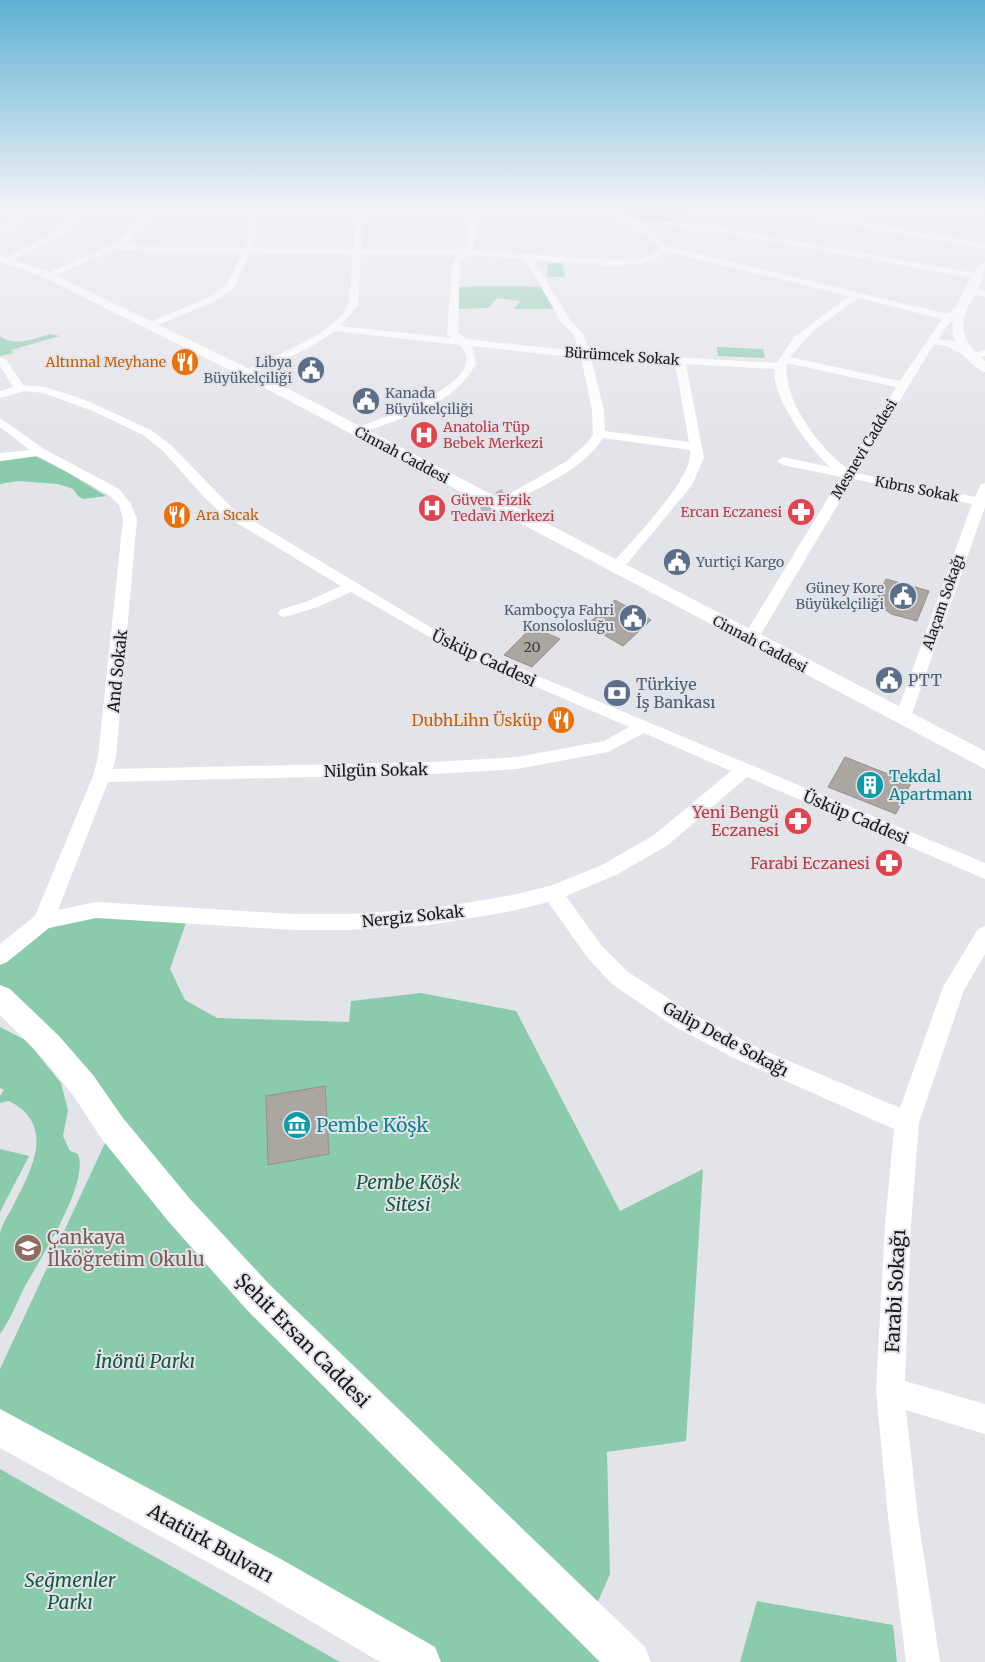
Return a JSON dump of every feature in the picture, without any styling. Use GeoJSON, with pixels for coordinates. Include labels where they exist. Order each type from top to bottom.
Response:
{"type":"FeatureCollection","features":[{"type":"Feature","properties":{"kind":"main road","name":"Cinnah Caddesi"},"geometry":{"type":"LineString","coordinates":[[69,287],[247,373],[985,761]]}},
{"type":"Feature","properties":{"kind":"main road"},"geometry":{"type":"LineString","coordinates":[[971,287],[963,306],[952,322],[959,338],[971,356],[985,368]]}},
{"type":"Feature","properties":{"kind":"main road","name":"Şehit Ersan Caddesi"},"geometry":{"type":"LineString","coordinates":[[0,997],[49,1045],[83,1085],[112,1128],[179,1210],[259,1298],[630,1662]]}},
{"type":"Feature","properties":{"kind":"main road","name":"Atatürk Bulvarı"},"geometry":{"type":"LineString","coordinates":[[0,1428],[265,1572],[420,1662]]}},
{"type":"Feature","properties":{"kind":"street"},"geometry":{"type":"LineString","coordinates":[[151,325],[214,298],[230,287]]}},
{"type":"Feature","properties":{"kind":"street"},"geometry":{"type":"LineString","coordinates":[[247,373],[334,328],[348,314],[353,305],[354,287]]}},
{"type":"Feature","properties":{"kind":"street"},"geometry":{"type":"LineString","coordinates":[[357,431],[427,404],[453,389],[464,378],[471,355],[465,344],[452,333],[455,287]]}},
{"type":"Feature","properties":{"kind":"street"},"geometry":{"type":"LineString","coordinates":[[496,505],[571,464],[588,449],[598,434],[598,410],[586,355],[580,338],[566,322],[546,287]]}},
{"type":"Feature","properties":{"kind":"street"},"geometry":{"type":"LineString","coordinates":[[821,287],[913,308],[952,322]]}},
{"type":"Feature","properties":{"kind":"street"},"geometry":{"type":"LineString","coordinates":[[968,291],[985,294]]}},
{"type":"Feature","properties":{"kind":"street"},"geometry":{"type":"LineString","coordinates":[[849,475],[826,459],[795,412],[782,384],[782,363],[804,334],[856,295]]}},
{"type":"Feature","properties":{"kind":"street","name":"Mesnevi Caddesi"},"geometry":{"type":"LineString","coordinates":[[750,639],[903,385],[932,341],[952,322]]}},
{"type":"Feature","properties":{"kind":"street","name":"Bürümcek Sokak"},"geometry":{"type":"LineString","coordinates":[[334,328],[465,344],[586,355],[782,363],[903,385]]}},
{"type":"Feature","properties":{"kind":"street"},"geometry":{"type":"LineString","coordinates":[[932,341],[949,343],[971,356],[985,353]]}},
{"type":"Feature","properties":{"kind":"street"},"geometry":{"type":"LineString","coordinates":[[616,568],[688,482],[698,458],[680,360]]}},
{"type":"Feature","properties":{"kind":"street"},"geometry":{"type":"LineString","coordinates":[[0,395],[19,388],[2,361]]}},
{"type":"Feature","properties":{"kind":"street","name":"Üsküp Caddesi"},"geometry":{"type":"LineString","coordinates":[[19,388],[42,390],[106,413],[143,429],[168,449],[206,492],[227,511],[462,650],[985,871]]}},
{"type":"Feature","properties":{"kind":"street","name":"And Sokak"},"geometry":{"type":"LineString","coordinates":[[0,421],[40,452],[114,492],[125,504],[130,519],[121,631],[107,757],[102,776],[44,922]]}},
{"type":"Feature","properties":{"kind":"street"},"geometry":{"type":"LineString","coordinates":[[598,434],[697,446]]}},
{"type":"Feature","properties":{"kind":"street"},"geometry":{"type":"LineString","coordinates":[[0,457],[40,452]]}},
{"type":"Feature","properties":{"kind":"street","name":"Kıbrıs Sokak"},"geometry":{"type":"LineString","coordinates":[[783,461],[982,502]]}},
{"type":"Feature","properties":{"kind":"street","name":"Alaçam Sokağı"},"geometry":{"type":"LineString","coordinates":[[903,718],[982,502],[985,487]]}},
{"type":"Feature","properties":{"kind":"street"},"geometry":{"type":"LineString","coordinates":[[285,613],[314,604],[352,586]]}},
{"type":"Feature","properties":{"kind":"street","name":"Nilgün Sokak"},"geometry":{"type":"LineString","coordinates":[[102,776],[432,768],[517,763],[608,746],[643,726]]}},
{"type":"Feature","properties":{"kind":"street","name":"Nergiz Sokak"},"geometry":{"type":"LineString","coordinates":[[44,922],[96,910],[294,922],[347,922],[428,917],[513,903],[553,893],[609,870],[661,840],[745,769]]}},
{"type":"Feature","properties":{"kind":"street","name":"Galip Dede Sokağı"},"geometry":{"type":"LineString","coordinates":[[553,893],[594,951],[620,978],[683,1020],[746,1053],[907,1123]]}},
{"type":"Feature","properties":{"kind":"street"},"geometry":{"type":"LineString","coordinates":[[0,956],[44,922]]}},
{"type":"Feature","properties":{"kind":"street","name":"Farabi Sokağı"},"geometry":{"type":"LineString","coordinates":[[923,1662],[903,1517],[890,1391],[898,1225],[907,1123],[954,987],[985,936]]}},
{"type":"Feature","properties":{"kind":"street"},"geometry":{"type":"LineString","coordinates":[[890,1391],[985,1419]]}},
{"type":"Feature","properties":{"kind":"green space"},"geometry":{"type":"Polygon","coordinates":[[[455,287],[546,287],[559,309],[514,309],[520,301],[497,298],[488,308],[453,309],[455,287]]]}},
{"type":"Feature","properties":{"kind":"green space"},"geometry":{"type":"Polygon","coordinates":[[[49,334],[60,336],[11,350],[14,353],[0,356],[0,336],[18,342],[49,334]]]}},
{"type":"Feature","properties":{"kind":"green space"},"geometry":{"type":"Polygon","coordinates":[[[717,347],[763,349],[765,358],[718,356],[717,347]]]}},
{"type":"Feature","properties":{"kind":"green space"},"geometry":{"type":"Polygon","coordinates":[[[35,456],[67,472],[106,496],[83,499],[73,489],[58,484],[18,481],[0,484],[0,461],[35,456]]]}},
{"type":"Feature","properties":{"kind":"green space","name":"Pembe Köşk Sitesi"},"geometry":{"type":"Polygon","coordinates":[[[96,910],[189,914],[170,969],[185,1000],[217,1018],[349,1022],[351,1001],[421,993],[516,1011],[620,1211],[703,1169],[686,1441],[607,1452],[610,1574],[589,1622],[630,1662],[420,1662],[0,1428],[0,1369],[112,1128],[0,997],[0,956],[43,921],[96,910]]]}},
{"type":"Feature","properties":{"kind":"green space"},"geometry":{"type":"Polygon","coordinates":[[[0,1027],[27,1041],[61,1083],[68,1110],[63,1136],[70,1151],[78,1154],[80,1167],[77,1184],[61,1223],[0,1334],[0,1234],[31,1166],[36,1151],[36,1137],[33,1124],[24,1111],[9,1101],[0,1103],[0,1096],[4,1090],[0,1088],[0,1027]]]}},
{"type":"Feature","properties":{"kind":"green space"},"geometry":{"type":"Polygon","coordinates":[[[0,1149],[29,1156],[0,1212],[0,1149]]]}},
{"type":"Feature","properties":{"kind":"green space","name":"Seğmenler Parkı"},"geometry":{"type":"Polygon","coordinates":[[[0,1469],[340,1662],[0,1662],[0,1469]]]}},
{"type":"Feature","properties":{"kind":"green space"},"geometry":{"type":"Polygon","coordinates":[[[757,1601],[893,1625],[897,1662],[740,1662],[757,1601]]]}},
{"type":"Feature","properties":{"kind":"building","name":"Güney Kore Büyükelçiliği"},"geometry":{"type":"Polygon","coordinates":[[[886,579],[929,591],[917,621],[891,614],[875,602],[886,579]]]}},
{"type":"Feature","properties":{"kind":"building"},"geometry":{"type":"Polygon","coordinates":[[[615,600],[651,620],[623,646],[587,625],[615,600]]]}},
{"type":"Feature","properties":{"kind":"building"},"geometry":{"type":"Polygon","coordinates":[[[532,627],[560,639],[532,667],[504,655],[532,627]]]}},
{"type":"Feature","properties":{"kind":"building","name":"Tekdal Apartmanı"},"geometry":{"type":"Polygon","coordinates":[[[845,757],[911,783],[896,814],[828,787],[845,757]]]}},
{"type":"Feature","properties":{"kind":"building","name":"Pembe Köşk"},"geometry":{"type":"Polygon","coordinates":[[[325,1086],[329,1154],[268,1165],[266,1096],[325,1086]]]}},
{"type":"Feature","properties":{"kind":"tunnel"},"geometry":{"type":"LineString","coordinates":[[480,508],[505,495]]}},
{"type":"Feature","properties":{"kind":"place","name":"Altınnal Meyhane"},"geometry":{"type":"Point","coordinates":[185,362]}},
{"type":"Feature","properties":{"kind":"place","name":"Libya Büyükelçiliği"},"geometry":{"type":"Point","coordinates":[311,370]}},
{"type":"Feature","properties":{"kind":"place","name":"Kanada Büyükelçiliği"},"geometry":{"type":"Point","coordinates":[366,401]}},
{"type":"Feature","properties":{"kind":"place","name":"Anatolia Tüp Bebek Merkezi"},"geometry":{"type":"Point","coordinates":[424,435]}},
{"type":"Feature","properties":{"kind":"place","name":"Güven Fizik Tedavi Merkezi"},"geometry":{"type":"Point","coordinates":[432,508]}},
{"type":"Feature","properties":{"kind":"place","name":"Ercan Eczanesi"},"geometry":{"type":"Point","coordinates":[801,512]}},
{"type":"Feature","properties":{"kind":"place","name":"Ara Sıcak"},"geometry":{"type":"Point","coordinates":[177,515]}},
{"type":"Feature","properties":{"kind":"place","name":"Yurtiçi Kargo"},"geometry":{"type":"Point","coordinates":[677,562]}},
{"type":"Feature","properties":{"kind":"place","name":"Güney Kore Büyükelçiliği"},"geometry":{"type":"Point","coordinates":[903,596]}},
{"type":"Feature","properties":{"kind":"place","name":"Kamboçya Fahri Konsolosluğu"},"geometry":{"type":"Point","coordinates":[633,618]}},
{"type":"Feature","properties":{"kind":"place","name":"PTT"},"geometry":{"type":"Point","coordinates":[889,680]}},
{"type":"Feature","properties":{"kind":"place","name":"Türkiye İş Bankası"},"geometry":{"type":"Point","coordinates":[617,693]}},
{"type":"Feature","properties":{"kind":"place","name":"DubhLihn Üsküp"},"geometry":{"type":"Point","coordinates":[561,720]}},
{"type":"Feature","properties":{"kind":"place","name":"Tekdal Apartmanı"},"geometry":{"type":"Point","coordinates":[870,785]}},
{"type":"Feature","properties":{"kind":"place","name":"Yeni Bengü Eczanesi"},"geometry":{"type":"Point","coordinates":[798,821]}},
{"type":"Feature","properties":{"kind":"place","name":"Farabi Eczanesi"},"geometry":{"type":"Point","coordinates":[889,863]}},
{"type":"Feature","properties":{"kind":"place","name":"Pembe Köşk"},"geometry":{"type":"Point","coordinates":[297,1125]}},
{"type":"Feature","properties":{"kind":"place","name":"Çankaya İlköğretim Okulu"},"geometry":{"type":"Point","coordinates":[28,1248]}},
{"type":"Feature","properties":{"kind":"park label","name":"İnönü Parkı"},"geometry":{"type":"Point","coordinates":[145,1361]}}]}
